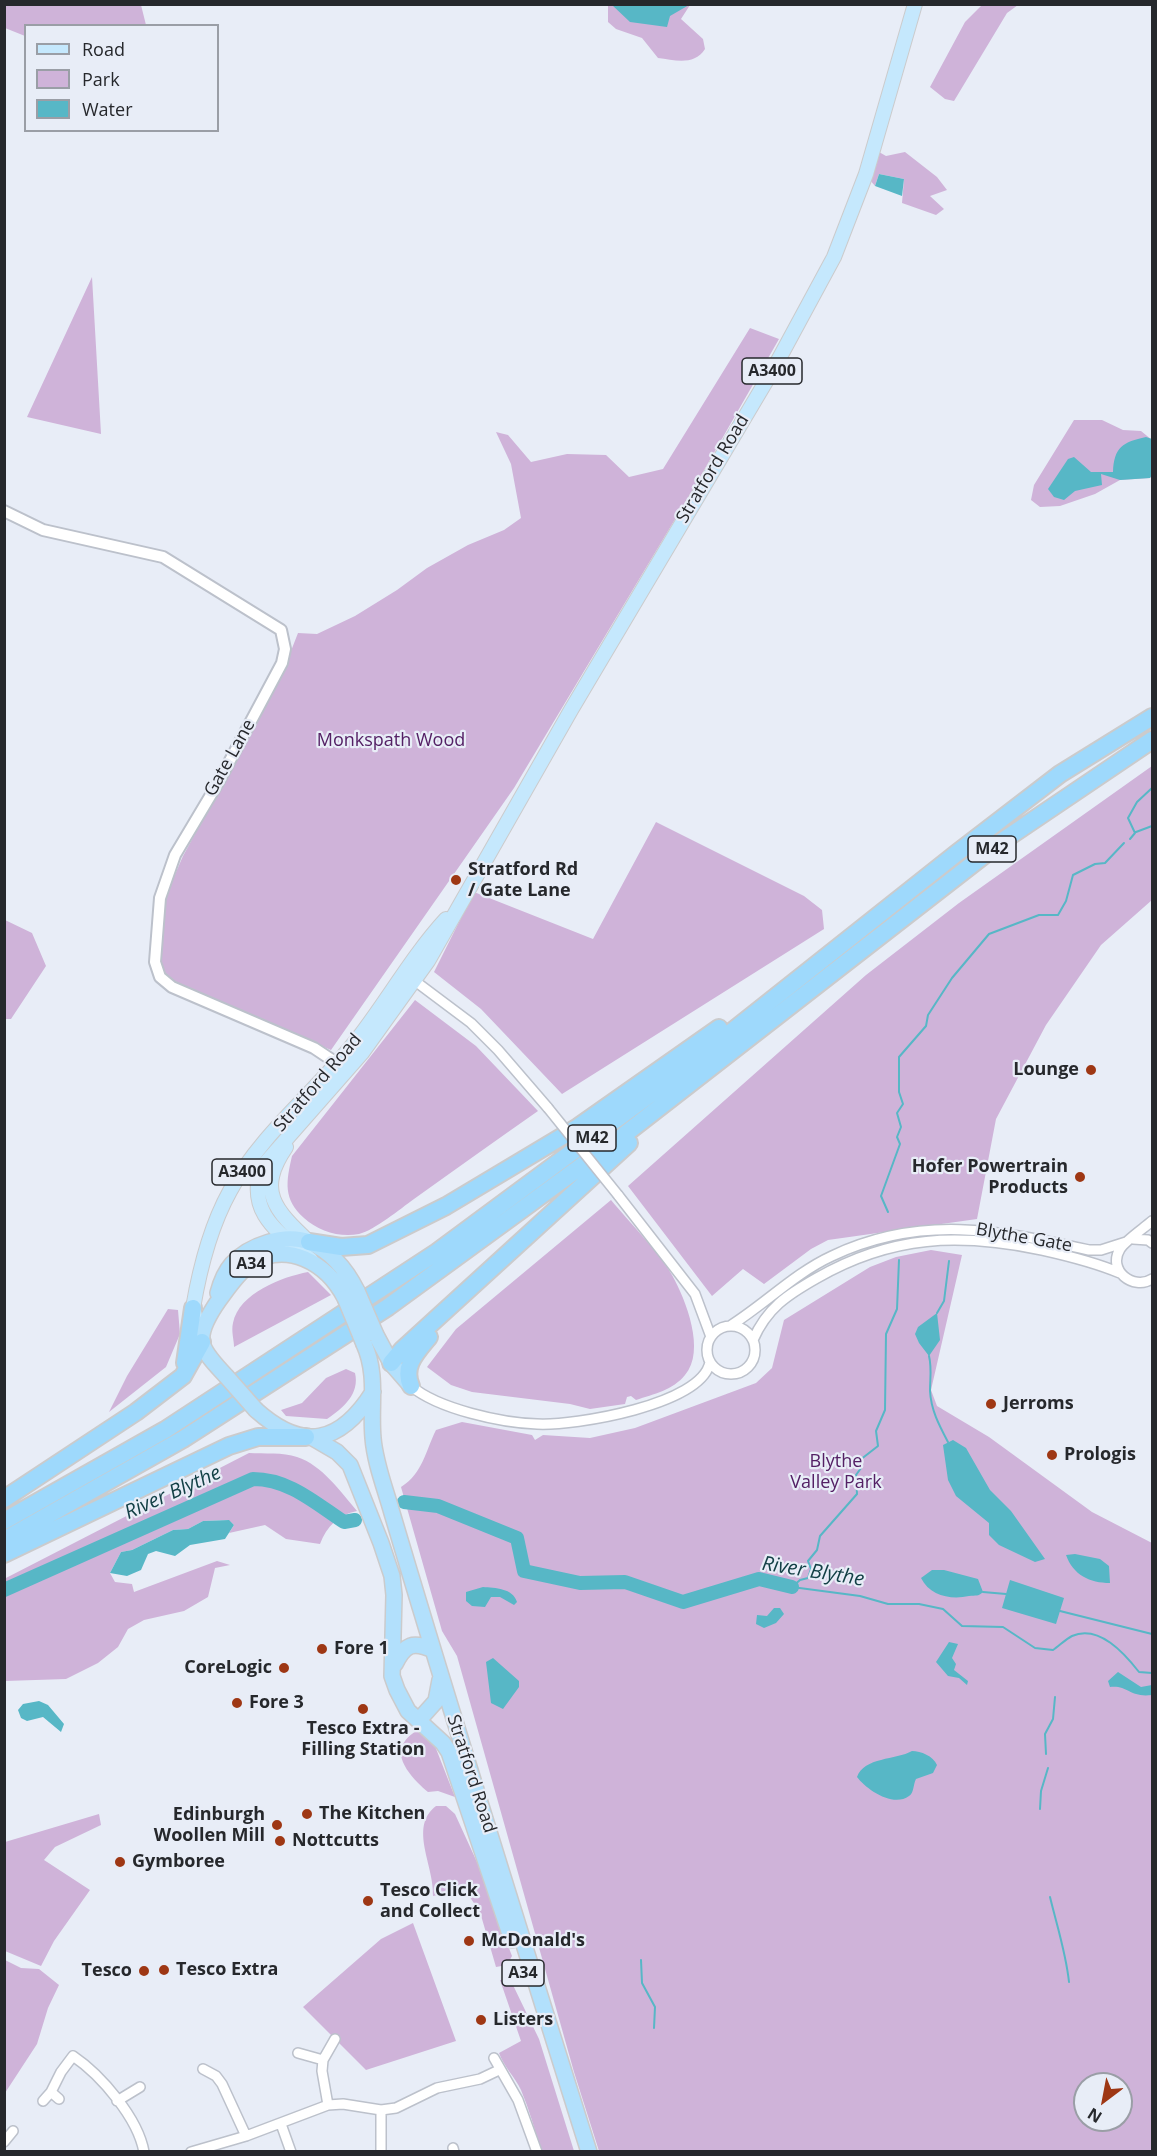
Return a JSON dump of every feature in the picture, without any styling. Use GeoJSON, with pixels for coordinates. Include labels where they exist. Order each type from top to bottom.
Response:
{"type":"FeatureCollection","features":[{"type":"Feature","properties":{"kind":"highway","name":"M42"},"geometry":{"type":"LineString","coordinates":[[4,1521],[165,1430],[437,1252],[687,1067],[1060,774],[1152,717]]}},
{"type":"Feature","properties":{"kind":"highway","name":"M42"},"geometry":{"type":"LineString","coordinates":[[4,1540],[183,1439],[388,1307],[499,1229],[1001,842],[1152,740]]}},
{"type":"Feature","properties":{"kind":"highway"},"geometry":{"type":"LineString","coordinates":[[211,1312],[223,1277],[238,1258],[255,1248],[287,1240],[340,1247],[368,1245],[460,1198],[578,1127],[694,1047],[781,980],[872,921]]}},
{"type":"Feature","properties":{"kind":"highway"},"geometry":{"type":"LineString","coordinates":[[4,1554],[230,1446],[258,1437],[310,1437],[334,1432],[350,1423],[402,1350],[635,1136],[649,1115]]}},
{"type":"Feature","properties":{"kind":"highway"},"geometry":{"type":"LineString","coordinates":[[309,1242],[341,1266],[370,1340],[411,1386]]}},
{"type":"Feature","properties":{"kind":"highway","name":"A34"},"geometry":{"type":"LineString","coordinates":[[310,1437],[282,1428],[256,1410],[226,1376],[202,1340],[211,1312],[239,1274],[255,1262],[284,1255],[312,1261],[351,1294]]}},
{"type":"Feature","properties":{"kind":"highway"},"geometry":{"type":"LineString","coordinates":[[411,1386],[407,1378],[408,1365],[458,1301]]}},
{"type":"Feature","properties":{"kind":"highway"},"geometry":{"type":"LineString","coordinates":[[174,1382],[186,1360],[193,1308]]}},
{"type":"Feature","properties":{"kind":"highway"},"geometry":{"type":"LineString","coordinates":[[4,1499],[136,1412],[174,1382],[188,1369],[202,1340]]}},
{"type":"Feature","properties":{"kind":"highway","name":"A34"},"geometry":{"type":"LineString","coordinates":[[370,1340],[369,1355],[374,1390]]}},
{"type":"Feature","properties":{"kind":"highway","name":"Stratford Road"},"geometry":{"type":"LineString","coordinates":[[374,1390],[374,1448],[440,1677],[589,2151]]}},
{"type":"Feature","properties":{"kind":"highway","name":"Stratford Road"},"geometry":{"type":"LineString","coordinates":[[310,1437],[338,1452],[350,1466],[381,1543],[392,1576],[394,1595],[394,1682],[403,1705],[443,1743],[449,1752],[518,1955],[579,2151]]}},
{"type":"Feature","properties":{"kind":"highway"},"geometry":{"type":"LineString","coordinates":[[393,1670],[402,1650],[408,1645],[418,1643],[433,1650]]}},
{"type":"Feature","properties":{"kind":"highway","name":"A34"},"geometry":{"type":"LineString","coordinates":[[419,1720],[436,1701],[440,1677]]}},
{"type":"Feature","properties":{"kind":"main road","name":"Stratford Road"},"geometry":{"type":"LineString","coordinates":[[312,1261],[287,1240],[262,1212],[257,1200],[258,1179],[268,1157],[316,1107],[409,976],[442,938],[455,909],[819,288],[834,257],[866,174],[915,4]]}},
{"type":"Feature","properties":{"kind":"main road","name":"Stratford Road"},"geometry":{"type":"LineString","coordinates":[[202,1340],[193,1308],[204,1252],[230,1190],[277,1129],[343,1067]]}},
{"type":"Feature","properties":{"kind":"main road"},"geometry":{"type":"LineString","coordinates":[[309,1242],[276,1208],[270,1180],[276,1160],[316,1107]]}},
{"type":"Feature","properties":{"kind":"street","name":"Gate Lane"},"geometry":{"type":"LineString","coordinates":[[4,511],[43,530],[163,557],[281,630],[285,649],[282,663],[218,783],[175,855],[160,898],[155,962],[160,977],[172,987],[314,1048],[343,1067]]}},
{"type":"Feature","properties":{"kind":"street"},"geometry":{"type":"LineString","coordinates":[[409,976],[471,1023],[498,1050],[548,1108],[689,1285],[704,1313],[711,1336]]}},
{"type":"Feature","properties":{"kind":"street"},"geometry":{"type":"LineString","coordinates":[[1120,1273],[1118,1255],[1129,1241],[1152,1221]]}},
{"type":"Feature","properties":{"kind":"street","name":"Blythe Gate"},"geometry":{"type":"LineString","coordinates":[[730,1326],[794,1279],[832,1256],[904,1232],[942,1228],[1006,1232],[1089,1250],[1101,1250],[1129,1241]]}},
{"type":"Feature","properties":{"kind":"street","name":"Blythe Gate"},"geometry":{"type":"LineString","coordinates":[[753,1340],[769,1312],[795,1290],[836,1267],[906,1243],[942,1239],[1000,1242],[1083,1259],[1120,1273],[1136,1283],[1152,1279]]}},
{"type":"Feature","properties":{"kind":"street"},"geometry":{"type":"LineString","coordinates":[[1129,1241],[1148,1240],[1152,1243]]}},
{"type":"Feature","properties":{"kind":"street"},"geometry":{"type":"LineString","coordinates":[[730,1326],[744,1330],[753,1340],[755,1355],[753,1362],[742,1372],[728,1374],[720,1372],[710,1362],[707,1349],[711,1336],[716,1331],[730,1326]]}},
{"type":"Feature","properties":{"kind":"street"},"geometry":{"type":"LineString","coordinates":[[411,1386],[432,1399],[463,1410],[538,1425],[591,1418],[648,1406],[681,1394],[706,1373],[710,1362]]}},
{"type":"Feature","properties":{"kind":"street"},"geometry":{"type":"LineString","coordinates":[[328,2105],[322,2072],[323,2060],[335,2039]]}},
{"type":"Feature","properties":{"kind":"street"},"geometry":{"type":"LineString","coordinates":[[64,2048],[100,2078],[141,2135],[144,2151]]}},
{"type":"Feature","properties":{"kind":"street"},"geometry":{"type":"LineString","coordinates":[[298,2053],[323,2060]]}},
{"type":"Feature","properties":{"kind":"street"},"geometry":{"type":"LineString","coordinates":[[43,2101],[73,2056]]}},
{"type":"Feature","properties":{"kind":"street"},"geometry":{"type":"LineString","coordinates":[[494,2058],[518,2100],[537,2151]]}},
{"type":"Feature","properties":{"kind":"street"},"geometry":{"type":"LineString","coordinates":[[216,2076],[224,2067]]}},
{"type":"Feature","properties":{"kind":"street"},"geometry":{"type":"LineString","coordinates":[[203,2069],[216,2076],[237,2113],[246,2136]]}},
{"type":"Feature","properties":{"kind":"street"},"geometry":{"type":"LineString","coordinates":[[191,2151],[246,2136],[328,2105],[343,2104],[381,2110],[396,2108],[437,2088],[480,2079],[499,2070]]}},
{"type":"Feature","properties":{"kind":"street"},"geometry":{"type":"LineString","coordinates":[[117,2101],[140,2087]]}},
{"type":"Feature","properties":{"kind":"street"},"geometry":{"type":"LineString","coordinates":[[51,2092],[59,2099]]}},
{"type":"Feature","properties":{"kind":"street"},"geometry":{"type":"LineString","coordinates":[[381,2110],[381,2151]]}},
{"type":"Feature","properties":{"kind":"street"},"geometry":{"type":"LineString","coordinates":[[281,2124],[291,2151]]}},
{"type":"Feature","properties":{"kind":"street"},"geometry":{"type":"LineString","coordinates":[[4,2142],[13,2131]]}},
{"type":"Feature","properties":{"kind":"green space"},"geometry":{"type":"Polygon","coordinates":[[[4,5],[141,5],[146,24],[24,24],[24,36],[5,28],[4,5]]]}},
{"type":"Feature","properties":{"kind":"green space"},"geometry":{"type":"Polygon","coordinates":[[[608,5],[690,5],[681,19],[703,39],[705,49],[690,60],[677,61],[658,58],[642,38],[616,29],[608,22],[608,5]]]}},
{"type":"Feature","properties":{"kind":"green space"},"geometry":{"type":"Polygon","coordinates":[[[982,5],[1018,5],[1007,13],[954,101],[945,99],[930,87],[965,22],[982,5]]]}},
{"type":"Feature","properties":{"kind":"green space"},"geometry":{"type":"Polygon","coordinates":[[[879,152],[886,156],[905,152],[937,177],[947,190],[930,196],[944,209],[936,215],[902,203],[904,179],[879,174],[875,186],[869,179],[879,152]]]}},
{"type":"Feature","properties":{"kind":"green space"},"geometry":{"type":"Polygon","coordinates":[[[92,277],[101,434],[27,417],[92,277]]]}},
{"type":"Feature","properties":{"kind":"green space","name":"Monkspath Wood"},"geometry":{"type":"Polygon","coordinates":[[[750,328],[779,339],[695,486],[514,788],[331,1050],[205,997],[163,975],[158,952],[164,900],[183,856],[282,674],[298,633],[317,634],[355,616],[427,568],[468,545],[504,530],[521,518],[511,464],[496,432],[508,435],[531,462],[567,454],[606,455],[629,477],[663,469],[750,328]]]}},
{"type":"Feature","properties":{"kind":"green space"},"geometry":{"type":"Polygon","coordinates":[[[1074,420],[1102,420],[1123,430],[1141,431],[1152,440],[1152,475],[1150,478],[1120,480],[1095,494],[1060,506],[1040,507],[1031,500],[1034,485],[1074,420]]]}},
{"type":"Feature","properties":{"kind":"green space"},"geometry":{"type":"Polygon","coordinates":[[[1152,766],[1152,900],[1101,945],[1046,1025],[996,1119],[977,1219],[828,1240],[811,1249],[764,1284],[743,1269],[712,1296],[628,1186],[866,975],[959,903],[1152,766]]]}},
{"type":"Feature","properties":{"kind":"green space"},"geometry":{"type":"Polygon","coordinates":[[[656,822],[804,896],[822,910],[824,929],[562,1094],[481,1009],[434,972],[474,892],[593,939],[656,822]]]}},
{"type":"Feature","properties":{"kind":"green space"},"geometry":{"type":"Polygon","coordinates":[[[5,920],[32,933],[46,966],[11,1019],[5,1019],[5,920]]]}},
{"type":"Feature","properties":{"kind":"green space"},"geometry":{"type":"Polygon","coordinates":[[[415,1000],[476,1046],[538,1111],[387,1219],[365,1232],[344,1235],[323,1230],[304,1218],[289,1197],[288,1174],[292,1156],[415,1000]]]}},
{"type":"Feature","properties":{"kind":"green space"},"geometry":{"type":"Polygon","coordinates":[[[611,1200],[660,1257],[672,1275],[688,1311],[694,1339],[694,1353],[691,1365],[680,1380],[663,1391],[636,1400],[631,1396],[627,1397],[625,1404],[590,1409],[570,1404],[472,1392],[451,1385],[427,1367],[456,1329],[611,1200]]]}},
{"type":"Feature","properties":{"kind":"green space","name":"Blythe Valley Park"},"geometry":{"type":"Polygon","coordinates":[[[931,1250],[962,1255],[931,1390],[937,1406],[989,1437],[1092,1512],[1152,1543],[1152,2151],[599,2151],[574,2072],[457,1656],[442,1631],[401,1487],[419,1469],[436,1430],[462,1422],[532,1435],[535,1440],[543,1435],[590,1438],[635,1428],[756,1383],[772,1368],[784,1320],[870,1267],[896,1257],[931,1250]]]}},
{"type":"Feature","properties":{"kind":"green space"},"geometry":{"type":"Polygon","coordinates":[[[308,1272],[331,1295],[234,1347],[233,1323],[244,1303],[274,1282],[308,1272]]]}},
{"type":"Feature","properties":{"kind":"green space"},"geometry":{"type":"Polygon","coordinates":[[[168,1309],[178,1310],[180,1334],[166,1367],[109,1412],[127,1376],[168,1309]]]}},
{"type":"Feature","properties":{"kind":"green space"},"geometry":{"type":"Polygon","coordinates":[[[346,1369],[355,1373],[353,1394],[339,1410],[327,1419],[286,1416],[281,1410],[302,1403],[326,1378],[346,1369]]]}},
{"type":"Feature","properties":{"kind":"green space"},"geometry":{"type":"Polygon","coordinates":[[[249,1453],[286,1454],[306,1461],[323,1473],[357,1511],[344,1515],[334,1522],[320,1544],[286,1539],[265,1525],[229,1533],[234,1525],[228,1520],[203,1521],[188,1529],[173,1530],[132,1550],[121,1552],[110,1573],[115,1582],[132,1584],[134,1592],[217,1561],[230,1565],[215,1568],[208,1597],[184,1611],[144,1620],[128,1629],[118,1647],[98,1663],[66,1679],[5,1681],[4,1579],[249,1453]]]}},
{"type":"Feature","properties":{"kind":"green space"},"geometry":{"type":"Polygon","coordinates":[[[419,1729],[433,1741],[455,1797],[438,1791],[428,1792],[412,1776],[403,1762],[401,1748],[408,1737],[419,1729]]]}},
{"type":"Feature","properties":{"kind":"green space"},"geometry":{"type":"Polygon","coordinates":[[[436,1806],[446,1806],[455,1814],[493,1897],[495,1912],[512,1956],[507,1965],[496,1967],[480,1912],[465,1890],[433,1896],[433,1885],[423,1836],[428,1815],[436,1806]]]}},
{"type":"Feature","properties":{"kind":"green space"},"geometry":{"type":"Polygon","coordinates":[[[99,1814],[101,1825],[55,1847],[44,1860],[90,1890],[54,1941],[41,1966],[5,1951],[5,1842],[99,1814]]]}},
{"type":"Feature","properties":{"kind":"green space"},"geometry":{"type":"Polygon","coordinates":[[[413,1923],[456,2041],[366,2070],[303,2007],[381,1939],[413,1923]]]}},
{"type":"Feature","properties":{"kind":"green space"},"geometry":{"type":"Polygon","coordinates":[[[5,1960],[21,1968],[39,1969],[59,1985],[48,2008],[37,2044],[5,2093],[5,1960]]]}},
{"type":"Feature","properties":{"kind":"green space"},"geometry":{"type":"Polygon","coordinates":[[[500,1980],[508,1980],[512,1983],[539,2039],[574,2151],[532,2151],[540,2149],[529,2112],[521,2090],[499,2053],[521,2041],[500,1980]]]}},
{"type":"Feature","properties":{"kind":"water"},"geometry":{"type":"Polygon","coordinates":[[[612,5],[689,5],[670,16],[667,27],[630,22],[612,5]]]}},
{"type":"Feature","properties":{"kind":"water"},"geometry":{"type":"Polygon","coordinates":[[[879,174],[904,179],[902,196],[875,186],[879,174]]]}},
{"type":"Feature","properties":{"kind":"water"},"geometry":{"type":"Polygon","coordinates":[[[1146,437],[1152,439],[1152,475],[1150,478],[1120,480],[1101,474],[1102,485],[1075,491],[1064,500],[1054,497],[1048,489],[1068,459],[1074,457],[1091,472],[1113,472],[1115,457],[1121,447],[1131,441],[1146,437]]]}},
{"type":"Feature","properties":{"kind":"water"},"geometry":{"type":"Polygon","coordinates":[[[937,1313],[940,1340],[929,1356],[915,1334],[918,1327],[937,1313]]]}},
{"type":"Feature","properties":{"kind":"water"},"geometry":{"type":"Polygon","coordinates":[[[953,1440],[966,1448],[990,1490],[1011,1511],[1045,1559],[1035,1562],[999,1545],[989,1535],[989,1523],[956,1496],[948,1480],[943,1445],[953,1440]]]}},
{"type":"Feature","properties":{"kind":"water"},"geometry":{"type":"Polygon","coordinates":[[[229,1520],[234,1525],[225,1539],[190,1545],[175,1556],[156,1551],[148,1554],[141,1570],[127,1576],[110,1573],[121,1552],[132,1550],[173,1530],[188,1529],[203,1521],[229,1520]]]}},
{"type":"Feature","properties":{"kind":"water"},"geometry":{"type":"Polygon","coordinates":[[[1075,1554],[1100,1559],[1109,1566],[1110,1583],[1089,1579],[1078,1573],[1066,1555],[1075,1554]]]}},
{"type":"Feature","properties":{"kind":"water"},"geometry":{"type":"Polygon","coordinates":[[[932,1570],[944,1570],[978,1579],[983,1592],[980,1595],[955,1597],[935,1593],[921,1578],[932,1570]]]}},
{"type":"Feature","properties":{"kind":"water"},"geometry":{"type":"Polygon","coordinates":[[[1010,1580],[1064,1598],[1056,1624],[1002,1608],[1010,1580]]]}},
{"type":"Feature","properties":{"kind":"water"},"geometry":{"type":"Polygon","coordinates":[[[483,1587],[508,1591],[517,1602],[514,1605],[500,1597],[491,1597],[485,1607],[472,1606],[466,1601],[466,1592],[483,1587]]]}},
{"type":"Feature","properties":{"kind":"water"},"geometry":{"type":"Polygon","coordinates":[[[774,1608],[780,1608],[784,1614],[776,1623],[764,1628],[756,1624],[757,1615],[767,1616],[774,1608]]]}},
{"type":"Feature","properties":{"kind":"water"},"geometry":{"type":"Polygon","coordinates":[[[949,1642],[958,1644],[952,1658],[956,1664],[954,1670],[968,1681],[967,1685],[959,1678],[948,1676],[936,1662],[949,1642]]]}},
{"type":"Feature","properties":{"kind":"water"},"geometry":{"type":"Polygon","coordinates":[[[493,1658],[519,1681],[519,1687],[503,1709],[491,1703],[486,1662],[493,1658]]]}},
{"type":"Feature","properties":{"kind":"water"},"geometry":{"type":"Polygon","coordinates":[[[1118,1672],[1141,1687],[1152,1685],[1152,1695],[1139,1695],[1121,1688],[1110,1687],[1108,1681],[1118,1672]]]}},
{"type":"Feature","properties":{"kind":"water"},"geometry":{"type":"Polygon","coordinates":[[[39,1701],[48,1705],[64,1724],[61,1732],[43,1717],[27,1721],[21,1718],[18,1710],[23,1704],[39,1701]]]}},
{"type":"Feature","properties":{"kind":"water"},"geometry":{"type":"Polygon","coordinates":[[[912,1751],[926,1755],[937,1765],[933,1773],[916,1779],[912,1793],[903,1799],[895,1800],[880,1795],[857,1777],[866,1766],[873,1762],[912,1751]]]}},
{"type":"Feature","properties":{"kind":"waterway"},"geometry":{"type":"LineString","coordinates":[[1130,839],[1135,833],[1128,818],[1137,802],[1152,788]]}},
{"type":"Feature","properties":{"kind":"waterway"},"geometry":{"type":"LineString","coordinates":[[1136,832],[1152,826]]}},
{"type":"Feature","properties":{"kind":"waterway"},"geometry":{"type":"LineString","coordinates":[[888,1212],[881,1196],[900,1144],[897,1137],[901,1127],[897,1113],[903,1104],[899,1092],[899,1057],[926,1026],[928,1015],[952,978],[989,934],[1039,915],[1058,915],[1066,901],[1073,875],[1095,864],[1105,863],[1124,843]]}},
{"type":"Feature","properties":{"kind":"waterway"},"geometry":{"type":"LineString","coordinates":[[792,1587],[800,1580],[808,1578],[811,1569],[808,1561],[817,1550],[820,1536],[857,1494],[856,1475],[861,1468],[860,1460],[878,1446],[876,1431],[885,1410],[886,1334],[897,1309],[899,1260]]}},
{"type":"Feature","properties":{"kind":"waterway"},"geometry":{"type":"LineString","coordinates":[[937,1313],[944,1301],[949,1261]]}},
{"type":"Feature","properties":{"kind":"waterway"},"geometry":{"type":"LineString","coordinates":[[929,1356],[932,1405],[948,1442]]}},
{"type":"Feature","properties":{"kind":"waterway","name":"River Blythe"},"geometry":{"type":"LineString","coordinates":[[4,1590],[253,1479],[278,1483],[301,1493],[344,1522],[355,1520]]}},
{"type":"Feature","properties":{"kind":"waterway","name":"River Blythe"},"geometry":{"type":"LineString","coordinates":[[404,1502],[438,1506],[517,1538],[524,1571],[580,1583],[625,1582],[683,1602],[759,1579],[792,1587]]}},
{"type":"Feature","properties":{"kind":"waterway","name":"River Blythe"},"geometry":{"type":"LineString","coordinates":[[792,1587],[860,1596],[888,1604],[919,1604],[943,1609],[962,1626],[1003,1627],[1035,1648],[1053,1650],[1072,1636],[1082,1633],[1092,1634],[1101,1637],[1119,1650],[1139,1672],[1152,1673]]}},
{"type":"Feature","properties":{"kind":"waterway"},"geometry":{"type":"LineString","coordinates":[[983,1592],[1006,1594]]}},
{"type":"Feature","properties":{"kind":"waterway"},"geometry":{"type":"LineString","coordinates":[[1060,1611],[1152,1634]]}},
{"type":"Feature","properties":{"kind":"waterway"},"geometry":{"type":"LineString","coordinates":[[1046,1754],[1045,1734],[1053,1719],[1055,1697]]}},
{"type":"Feature","properties":{"kind":"waterway"},"geometry":{"type":"LineString","coordinates":[[1040,1809],[1041,1791],[1048,1768]]}},
{"type":"Feature","properties":{"kind":"waterway"},"geometry":{"type":"LineString","coordinates":[[1050,1897],[1064,1950],[1069,1982]]}},
{"type":"Feature","properties":{"kind":"waterway"},"geometry":{"type":"LineString","coordinates":[[641,1960],[642,1983],[655,2007],[654,2028]]}},
{"type":"Feature","properties":{"kind":"place","name":"Stratford Rd / Gate Lane"},"geometry":{"type":"Point","coordinates":[456,880]}},
{"type":"Feature","properties":{"kind":"place","name":"Lounge"},"geometry":{"type":"Point","coordinates":[1091,1070]}},
{"type":"Feature","properties":{"kind":"place","name":"Hofer Powertrain Products"},"geometry":{"type":"Point","coordinates":[1080,1177]}},
{"type":"Feature","properties":{"kind":"place","name":"Jerroms"},"geometry":{"type":"Point","coordinates":[991,1404]}},
{"type":"Feature","properties":{"kind":"place","name":"Prologis"},"geometry":{"type":"Point","coordinates":[1052,1455]}},
{"type":"Feature","properties":{"kind":"place","name":"Fore 1"},"geometry":{"type":"Point","coordinates":[322,1649]}},
{"type":"Feature","properties":{"kind":"place","name":"CoreLogic"},"geometry":{"type":"Point","coordinates":[284,1668]}},
{"type":"Feature","properties":{"kind":"place","name":"Fore 3"},"geometry":{"type":"Point","coordinates":[237,1703]}},
{"type":"Feature","properties":{"kind":"place","name":"Tesco Extra - Filling Station"},"geometry":{"type":"Point","coordinates":[363,1709]}},
{"type":"Feature","properties":{"kind":"place","name":"The Kitchen"},"geometry":{"type":"Point","coordinates":[307,1814]}},
{"type":"Feature","properties":{"kind":"place","name":"Edinburgh Woollen Mill"},"geometry":{"type":"Point","coordinates":[277,1825]}},
{"type":"Feature","properties":{"kind":"place","name":"Nottcutts"},"geometry":{"type":"Point","coordinates":[280,1841]}},
{"type":"Feature","properties":{"kind":"place","name":"Gymboree"},"geometry":{"type":"Point","coordinates":[120,1862]}},
{"type":"Feature","properties":{"kind":"place","name":"Tesco Click and Collect"},"geometry":{"type":"Point","coordinates":[368,1901]}},
{"type":"Feature","properties":{"kind":"place","name":"McDonald's"},"geometry":{"type":"Point","coordinates":[469,1941]}},
{"type":"Feature","properties":{"kind":"place","name":"Tesco Extra"},"geometry":{"type":"Point","coordinates":[164,1970]}},
{"type":"Feature","properties":{"kind":"place","name":"Tesco"},"geometry":{"type":"Point","coordinates":[144,1971]}},
{"type":"Feature","properties":{"kind":"place","name":"Listers"},"geometry":{"type":"Point","coordinates":[481,2020]}}]}
